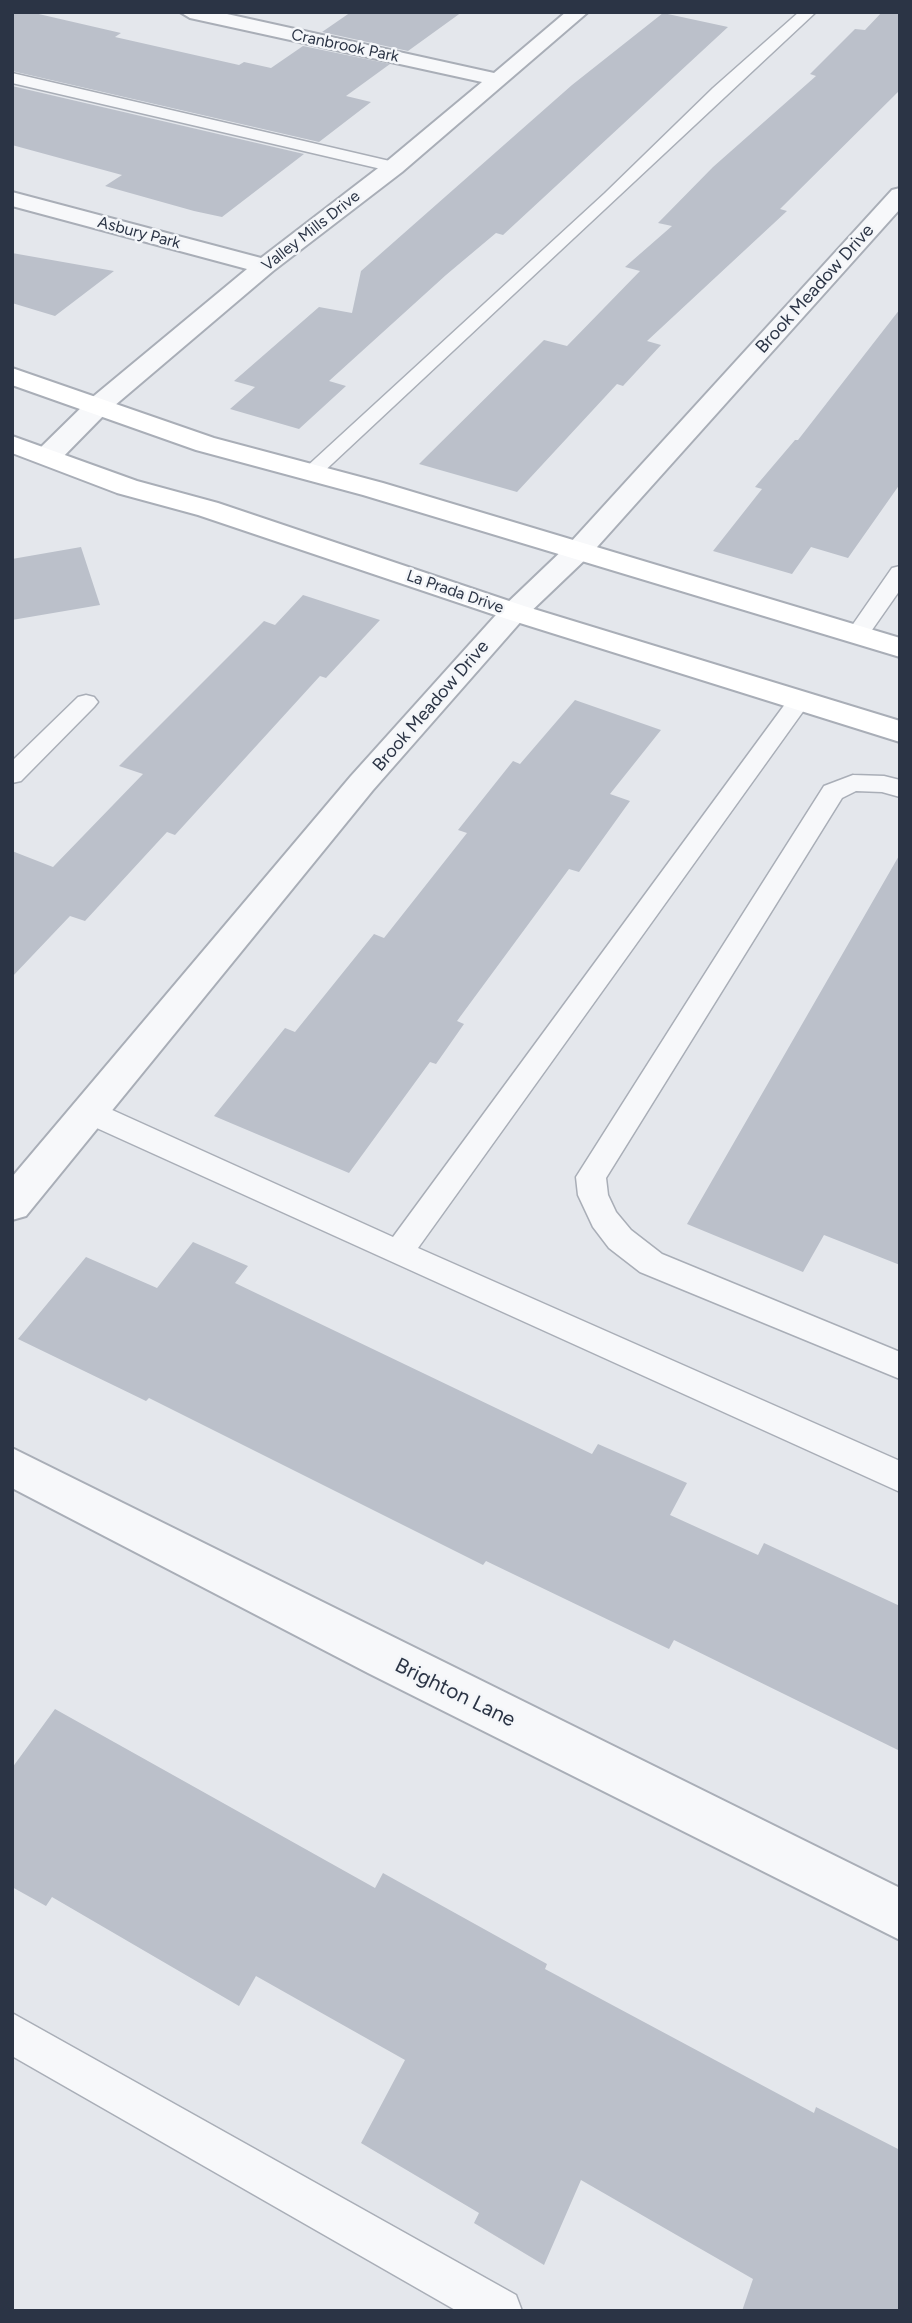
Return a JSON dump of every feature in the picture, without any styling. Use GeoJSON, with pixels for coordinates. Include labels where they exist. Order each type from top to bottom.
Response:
{"type":"FeatureCollection","features":[{"type":"Feature","properties":{"kind":"main road"},"geometry":{"type":"LineString","coordinates":[[12,376],[205,444],[579,550],[900,648]]}},
{"type":"Feature","properties":{"kind":"main road","name":"La Prada Drive"},"geometry":{"type":"LineString","coordinates":[[12,444],[49,455],[127,487],[208,509],[514,611],[900,732]]}},
{"type":"Feature","properties":{"kind":"street","name":"Cranbrook Park"},"geometry":{"type":"LineString","coordinates":[[190,12],[499,80]]}},
{"type":"Feature","properties":{"kind":"street","name":"Valley Mills Drive"},"geometry":{"type":"LineString","coordinates":[[49,455],[98,406],[265,267],[394,167],[578,12]]}},
{"type":"Feature","properties":{"kind":"street","name":"Brook Meadow Drive"},"geometry":{"type":"LineString","coordinates":[[12,1205],[362,783],[514,611],[579,550],[900,195]]}},
{"type":"Feature","properties":{"kind":"street","name":"Asbury Park"},"geometry":{"type":"LineString","coordinates":[[12,199],[265,267]]}},
{"type":"Feature","properties":{"kind":"street","name":"Brighton Lane"},"geometry":{"type":"LineString","coordinates":[[12,1468],[384,1658],[900,1915]]}},
{"type":"Feature","properties":{"kind":"lane"},"geometry":{"type":"LineString","coordinates":[[311,473],[611,197],[719,91],[808,12]]}},
{"type":"Feature","properties":{"kind":"lane"},"geometry":{"type":"LineString","coordinates":[[12,78],[394,167]]}},
{"type":"Feature","properties":{"kind":"lane"},"geometry":{"type":"LineString","coordinates":[[857,635],[900,573]]}},
{"type":"Feature","properties":{"kind":"lane"},"geometry":{"type":"LineString","coordinates":[[398,1253],[799,701]]}},
{"type":"Feature","properties":{"kind":"lane"},"geometry":{"type":"LineString","coordinates":[[12,775],[86,702]]}},
{"type":"Feature","properties":{"kind":"lane"},"geometry":{"type":"LineString","coordinates":[[900,789],[884,784],[853,783],[833,792],[591,1177],[593,1195],[604,1219],[620,1239],[652,1263],[900,1366]]}},
{"type":"Feature","properties":{"kind":"lane"},"geometry":{"type":"LineString","coordinates":[[89,1112],[900,1477]]}},
{"type":"Feature","properties":{"kind":"lane"},"geometry":{"type":"LineString","coordinates":[[12,2033],[500,2311]]}},
{"type":"Feature","properties":{"kind":"building"},"geometry":{"type":"Polygon","coordinates":[[[12,12],[30,12],[121,33],[115,37],[239,65],[244,62],[271,68],[303,46],[390,64],[346,96],[371,102],[319,142],[12,71],[12,12]]]}},
{"type":"Feature","properties":{"kind":"building"},"geometry":{"type":"Polygon","coordinates":[[[351,12],[462,12],[408,51],[322,32],[351,12]]]}},
{"type":"Feature","properties":{"kind":"building"},"geometry":{"type":"Polygon","coordinates":[[[882,12],[900,12],[900,90],[780,209],[787,211],[647,341],[661,345],[623,386],[617,384],[517,492],[419,464],[544,340],[567,346],[640,271],[625,267],[672,226],[658,223],[713,167],[816,76],[810,74],[855,29],[865,30],[882,12]]]}},
{"type":"Feature","properties":{"kind":"building"},"geometry":{"type":"Polygon","coordinates":[[[663,13],[728,27],[503,235],[496,233],[329,381],[346,386],[299,429],[230,409],[255,387],[234,381],[319,307],[352,313],[361,271],[572,85],[663,13]]]}},
{"type":"Feature","properties":{"kind":"building"},"geometry":{"type":"Polygon","coordinates":[[[12,86],[304,154],[222,217],[194,211],[105,186],[122,175],[12,145],[12,86]]]}},
{"type":"Feature","properties":{"kind":"building"},"geometry":{"type":"Polygon","coordinates":[[[12,253],[114,271],[55,316],[12,303],[12,253]]]}},
{"type":"Feature","properties":{"kind":"building"},"geometry":{"type":"Polygon","coordinates":[[[900,309],[900,484],[848,558],[811,547],[792,574],[713,551],[762,489],[755,487],[795,440],[798,440],[900,309]]]}},
{"type":"Feature","properties":{"kind":"building"},"geometry":{"type":"Polygon","coordinates":[[[81,547],[100,605],[12,620],[12,559],[81,547]]]}},
{"type":"Feature","properties":{"kind":"building"},"geometry":{"type":"Polygon","coordinates":[[[303,595],[380,620],[326,678],[320,676],[175,835],[167,832],[85,921],[70,916],[12,977],[12,851],[53,867],[143,774],[119,766],[264,621],[275,625],[303,595]]]}},
{"type":"Feature","properties":{"kind":"building"},"geometry":{"type":"Polygon","coordinates":[[[575,700],[661,730],[610,794],[630,801],[579,872],[569,869],[457,1021],[464,1024],[436,1064],[430,1062],[349,1173],[214,1116],[285,1028],[295,1032],[374,934],[384,938],[467,833],[458,830],[513,761],[520,764],[575,700]]]}},
{"type":"Feature","properties":{"kind":"building"},"geometry":{"type":"Polygon","coordinates":[[[900,854],[900,1265],[824,1235],[803,1272],[687,1224],[900,854]]]}},
{"type":"Feature","properties":{"kind":"building"},"geometry":{"type":"Polygon","coordinates":[[[193,1242],[248,1266],[235,1283],[592,1454],[598,1444],[687,1483],[670,1515],[758,1555],[764,1543],[900,1606],[900,1751],[674,1640],[669,1649],[486,1561],[483,1565],[149,1398],[146,1401],[18,1339],[86,1257],[157,1288],[193,1242]]]}},
{"type":"Feature","properties":{"kind":"building"},"geometry":{"type":"Polygon","coordinates":[[[55,1709],[375,1888],[383,1873],[547,1964],[545,1969],[814,2113],[816,2107],[900,2150],[900,2311],[742,2311],[753,2279],[581,2180],[544,2265],[474,2223],[479,2213],[361,2143],[405,2060],[256,1976],[239,2006],[52,1897],[46,1906],[12,1887],[12,1768],[55,1709]]]}}]}
